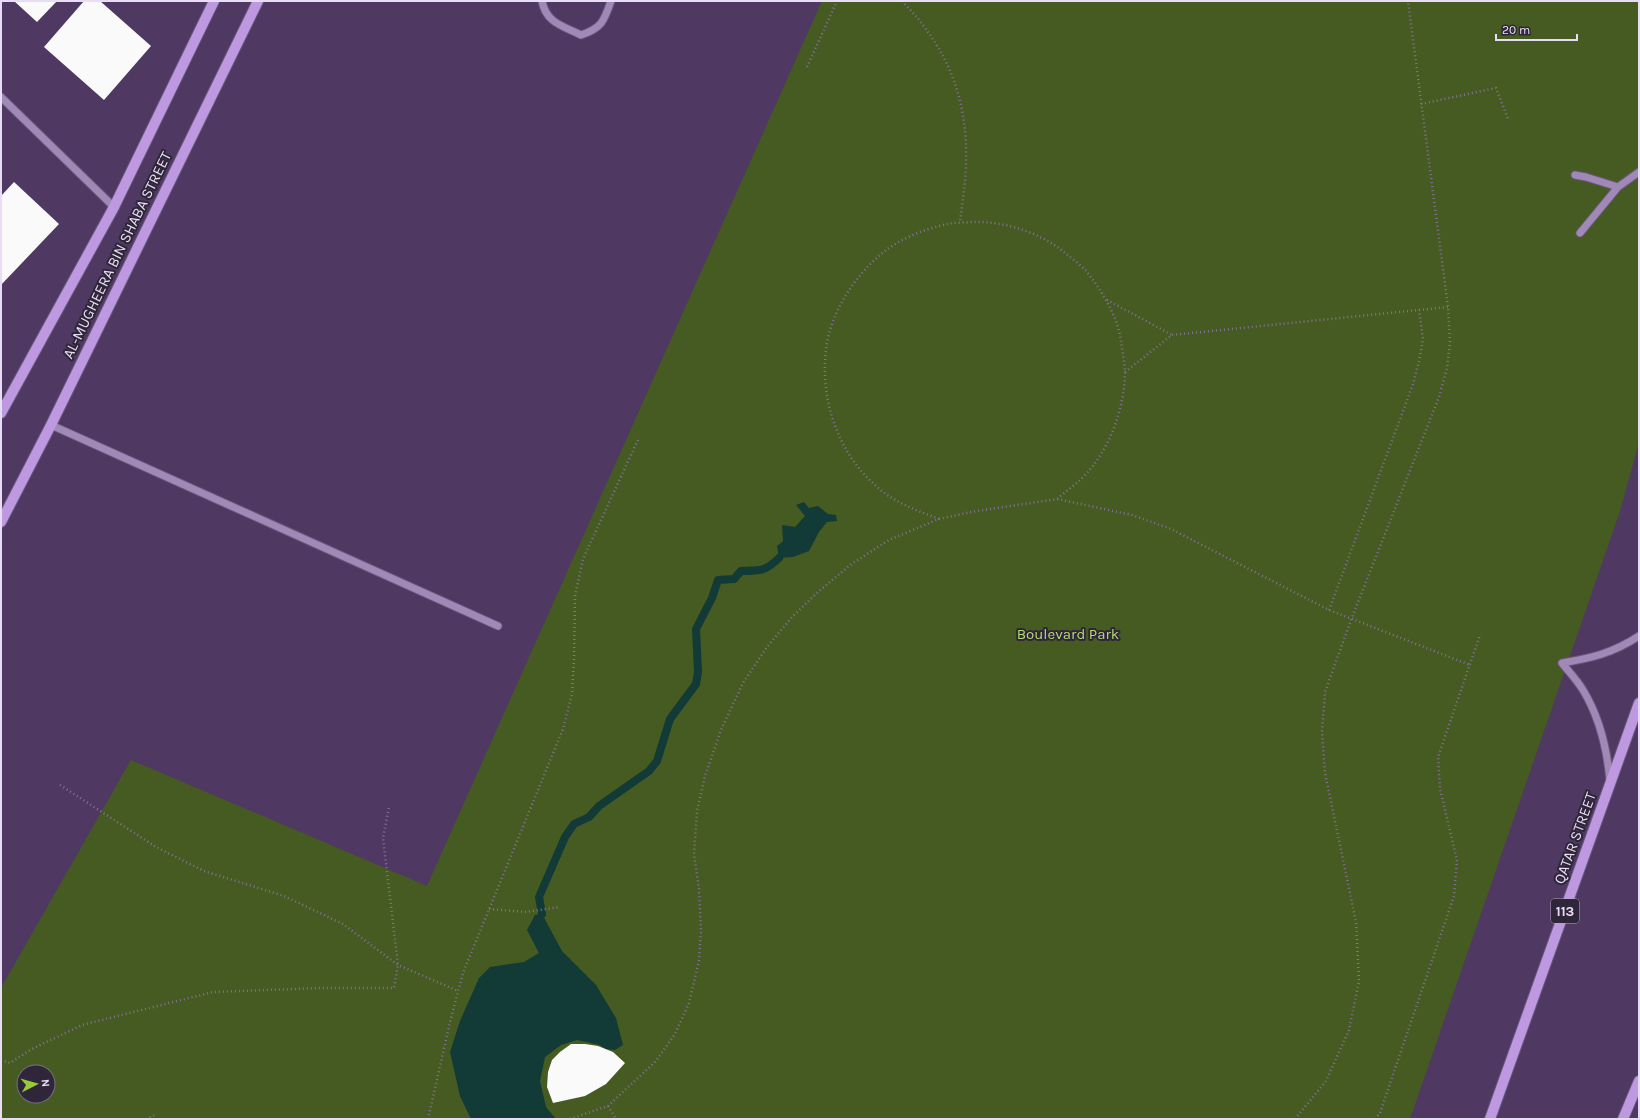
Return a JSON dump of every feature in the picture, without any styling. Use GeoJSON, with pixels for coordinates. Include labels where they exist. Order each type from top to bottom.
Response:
{"type":"FeatureCollection","features":[{"type":"Feature","properties":{"kind":"main road","name":"AL-MUGHEERA BIN SHABA STREET"},"geometry":{"type":"LineString","coordinates":[[1,522],[51,425],[258,1]]}},
{"type":"Feature","properties":{"kind":"main road","name":"AL-MUGHEERA BIN SHABA STREET"},"geometry":{"type":"LineString","coordinates":[[1,413],[114,207],[210,3]]}},
{"type":"Feature","properties":{"kind":"main road","name":"QATAR STREET"},"geometry":{"type":"LineString","coordinates":[[1490,1119],[1639,703]]}},
{"type":"Feature","properties":{"kind":"main road"},"geometry":{"type":"LineString","coordinates":[[1623,1119],[1639,1082]]}},
{"type":"Feature","properties":{"kind":"street"},"geometry":{"type":"LineString","coordinates":[[542,1],[543,8],[551,20],[581,35],[594,31],[604,19],[611,1]]}},
{"type":"Feature","properties":{"kind":"street"},"geometry":{"type":"LineString","coordinates":[[1,97],[114,207]]}},
{"type":"Feature","properties":{"kind":"street"},"geometry":{"type":"LineString","coordinates":[[1580,233],[1618,187],[1639,172]]}},
{"type":"Feature","properties":{"kind":"street"},"geometry":{"type":"LineString","coordinates":[[1575,175],[1618,187]]}},
{"type":"Feature","properties":{"kind":"street"},"geometry":{"type":"LineString","coordinates":[[51,425],[498,626]]}},
{"type":"Feature","properties":{"kind":"street"},"geometry":{"type":"LineString","coordinates":[[1610,785],[1607,752],[1598,719],[1583,690],[1562,663],[1594,658],[1624,646],[1639,636]]}},
{"type":"Feature","properties":{"kind":"path"},"geometry":{"type":"LineString","coordinates":[[807,67],[836,1]]}},
{"type":"Feature","properties":{"kind":"path"},"geometry":{"type":"LineString","coordinates":[[902,1],[927,30],[945,58],[959,93],[965,126],[966,163],[960,223]]}},
{"type":"Feature","properties":{"kind":"path"},"geometry":{"type":"LineString","coordinates":[[1295,1119],[1326,1081],[1349,1030],[1359,981],[1356,922],[1325,773],[1322,732],[1325,692],[1351,620],[1439,397],[1447,368],[1450,343],[1448,307],[1408,1]]}},
{"type":"Feature","properties":{"kind":"path"},"geometry":{"type":"LineString","coordinates":[[1421,104],[1496,88],[1508,120]]}},
{"type":"Feature","properties":{"kind":"path"},"geometry":{"type":"LineString","coordinates":[[939,519],[904,506],[874,485],[849,456],[831,415],[825,386],[826,348],[837,312],[855,280],[881,254],[913,234],[949,223],[986,222],[1023,229],[1056,246],[1085,270],[1107,300],[1120,335],[1125,372],[1121,410],[1107,444],[1085,475],[1057,499]]}},
{"type":"Feature","properties":{"kind":"path"},"geometry":{"type":"LineString","coordinates":[[1107,300],[1172,335]]}},
{"type":"Feature","properties":{"kind":"path"},"geometry":{"type":"LineString","coordinates":[[1125,372],[1172,335],[1448,307]]}},
{"type":"Feature","properties":{"kind":"path"},"geometry":{"type":"LineString","coordinates":[[1329,610],[1413,384],[1420,361],[1423,339],[1419,310]]}},
{"type":"Feature","properties":{"kind":"path"},"geometry":{"type":"LineString","coordinates":[[428,1119],[463,973],[563,729],[572,694],[575,596],[583,559],[638,440]]}},
{"type":"Feature","properties":{"kind":"path"},"geometry":{"type":"LineString","coordinates":[[570,1119],[608,1106],[656,1061],[675,1034],[689,1003],[699,961],[701,929],[699,889],[694,854],[697,811],[705,776],[721,730],[743,683],[767,647],[793,616],[817,593],[850,566],[890,540],[939,519],[1006,506],[1057,499],[1132,515],[1171,529],[1351,620],[1470,665]]}},
{"type":"Feature","properties":{"kind":"path"},"geometry":{"type":"LineString","coordinates":[[1375,1119],[1380,1113],[1454,896],[1457,860],[1440,789],[1438,757],[1480,635]]}},
{"type":"Feature","properties":{"kind":"path"},"geometry":{"type":"LineString","coordinates":[[60,785],[156,847],[204,871],[284,896],[342,924],[398,965],[458,992]]}},
{"type":"Feature","properties":{"kind":"path"},"geometry":{"type":"LineString","coordinates":[[1,1060],[10,1063],[30,1050],[82,1025],[213,992],[321,988],[394,988],[398,965],[383,838],[389,807]]}},
{"type":"Feature","properties":{"kind":"path"},"geometry":{"type":"LineString","coordinates":[[489,909],[526,912],[560,908]]}},
{"type":"Feature","properties":{"kind":"path"},"geometry":{"type":"LineString","coordinates":[[608,1106],[616,1119]]}},
{"type":"Feature","properties":{"kind":"path"},"geometry":{"type":"LineString","coordinates":[[146,1119],[157,1114]]}},
{"type":"Feature","properties":{"kind":"green space","name":"Boulevard Park"},"geometry":{"type":"Polygon","coordinates":[[[822,1],[1639,1],[1639,442],[1620,511],[1410,1119],[1,1119],[1,988],[131,760],[427,886],[822,1]]]}},
{"type":"Feature","properties":{"kind":"shaded area"},"geometry":{"type":"Polygon","coordinates":[[[804,502],[809,508],[818,506],[828,514],[836,515],[837,521],[827,522],[819,532],[809,551],[793,557],[779,558],[777,546],[783,541],[782,525],[795,527],[805,516],[796,505],[804,502]]]}},
{"type":"Feature","properties":{"kind":"shaded area"},"geometry":{"type":"Polygon","coordinates":[[[542,914],[562,951],[596,985],[616,1018],[623,1045],[615,1050],[606,1049],[600,1045],[577,1040],[561,1045],[545,1057],[540,1081],[546,1107],[556,1119],[471,1119],[460,1096],[450,1052],[460,1021],[479,978],[490,967],[524,962],[539,953],[527,930],[535,915],[542,914]]]}},
{"type":"Feature","properties":{"kind":"building"},"geometry":{"type":"Polygon","coordinates":[[[14,1],[57,1],[37,22],[14,1]]]}},
{"type":"Feature","properties":{"kind":"building"},"geometry":{"type":"Polygon","coordinates":[[[84,1],[100,1],[151,46],[104,100],[44,47],[84,1]]]}},
{"type":"Feature","properties":{"kind":"building"},"geometry":{"type":"Polygon","coordinates":[[[14,182],[59,224],[1,285],[1,196],[14,182]]]}},
{"type":"Feature","properties":{"kind":"building"},"geometry":{"type":"Polygon","coordinates":[[[571,1044],[598,1046],[613,1052],[625,1063],[606,1084],[585,1096],[553,1103],[547,1087],[548,1072],[552,1060],[571,1044]]]}},
{"type":"Feature","properties":{"kind":"waterway"},"geometry":{"type":"LineString","coordinates":[[542,914],[539,897],[565,837],[574,824],[589,817],[599,806],[649,771],[657,761],[670,719],[696,684],[698,672],[696,629],[712,598],[718,580],[734,579],[741,571],[753,571],[766,568],[779,558]]}}]}
